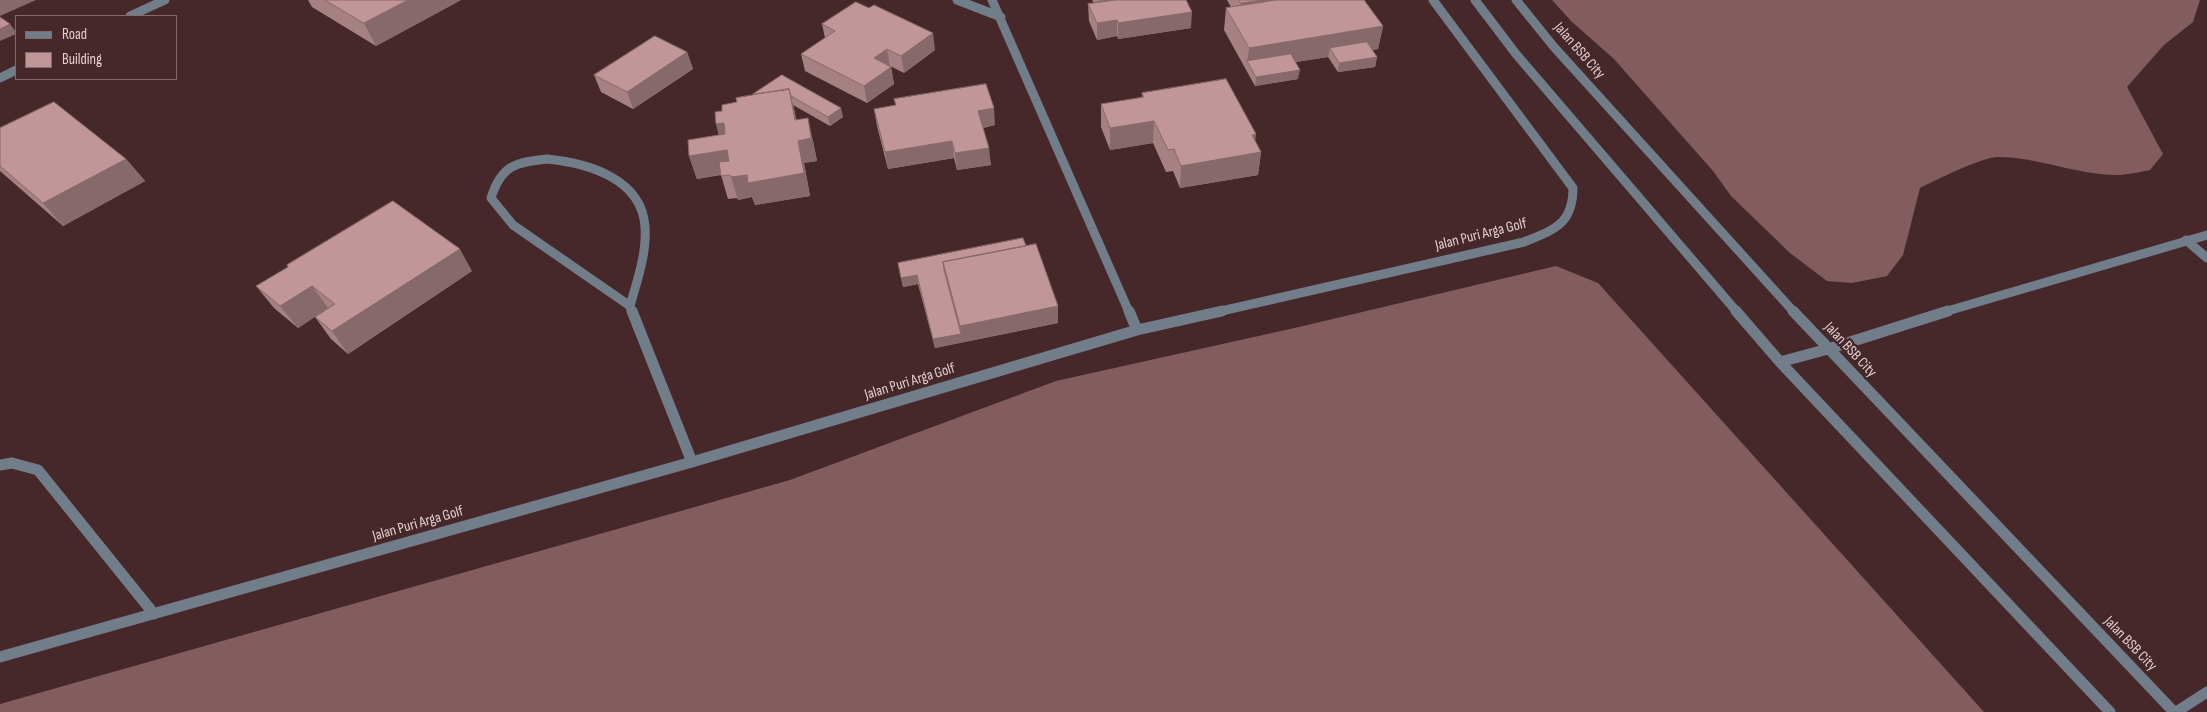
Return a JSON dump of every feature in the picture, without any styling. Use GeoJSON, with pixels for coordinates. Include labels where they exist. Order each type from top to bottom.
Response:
{"type":"FeatureCollection","features":[{"type":"Feature","properties":{"kind":"street"},"geometry":{"type":"LineString","coordinates":[[132,15],[165,0]]}},
{"type":"Feature","properties":{"kind":"street"},"geometry":{"type":"LineString","coordinates":[[958,0],[1001,16]]}},
{"type":"Feature","properties":{"kind":"street"},"geometry":{"type":"LineString","coordinates":[[992,0],[1001,16],[1137,330]]}},
{"type":"Feature","properties":{"kind":"street","name":"Jalan Puri Arga Golf"},"geometry":{"type":"LineString","coordinates":[[0,657],[692,462],[1137,330],[1524,242],[1556,228],[1566,221],[1574,203],[1573,188],[1433,0]]}},
{"type":"Feature","properties":{"kind":"street"},"geometry":{"type":"LineString","coordinates":[[1475,0],[1516,54],[1780,362],[2110,712]]}},
{"type":"Feature","properties":{"kind":"street","name":"Jalan BSB City"},"geometry":{"type":"LineString","coordinates":[[1516,0],[1554,47],[1828,350],[2175,712]]}},
{"type":"Feature","properties":{"kind":"street"},"geometry":{"type":"LineString","coordinates":[[0,78],[15,70]]}},
{"type":"Feature","properties":{"kind":"street"},"geometry":{"type":"LineString","coordinates":[[630,306],[642,256],[645,222],[637,198],[606,172],[566,160],[537,158],[511,168],[497,180],[491,198],[513,225],[630,306],[692,462]]}},
{"type":"Feature","properties":{"kind":"street"},"geometry":{"type":"LineString","coordinates":[[1780,362],[1828,350],[1930,316],[2207,235]]}},
{"type":"Feature","properties":{"kind":"street"},"geometry":{"type":"LineString","coordinates":[[2186,240],[2207,258]]}},
{"type":"Feature","properties":{"kind":"street"},"geometry":{"type":"LineString","coordinates":[[0,465],[12,463],[38,470],[154,614]]}},
{"type":"Feature","properties":{"kind":"street"},"geometry":{"type":"LineString","coordinates":[[2175,712],[2207,692]]}},
{"type":"Feature","properties":{"kind":"shaded area"},"geometry":{"type":"Polygon","coordinates":[[[1552,0],[2200,0],[2193,22],[2164,45],[2127,87],[2163,154],[2150,170],[2131,174],[2105,175],[2013,158],[1998,157],[1981,161],[1920,188],[1903,255],[1887,276],[1852,283],[1827,281],[1790,253],[1731,196],[1713,171],[1614,59],[1571,21],[1552,0]]]}},
{"type":"Feature","properties":{"kind":"shaded area"},"geometry":{"type":"Polygon","coordinates":[[[1556,266],[1598,283],[1984,712],[0,712],[0,704],[790,480],[1056,381],[1299,327],[1556,266]]]}},
{"type":"Feature","properties":{"kind":"building"},"geometry":{"type":"Polygon","coordinates":[[[325,0],[408,0],[364,23],[325,0]]]}},
{"type":"Feature","properties":{"kind":"building"},"geometry":{"type":"Polygon","coordinates":[[[1116,0],[1186,0],[1192,12],[1118,23],[1117,20],[1097,23],[1088,4],[1116,0]]]}},
{"type":"Feature","properties":{"kind":"building"},"geometry":{"type":"Polygon","coordinates":[[[1239,0],[1263,0],[1241,3],[1239,0]]]}},
{"type":"Feature","properties":{"kind":"building"},"geometry":{"type":"Polygon","coordinates":[[[1277,0],[1364,0],[1383,26],[1249,48],[1226,8],[1277,0]]]}},
{"type":"Feature","properties":{"kind":"building"},"geometry":{"type":"Polygon","coordinates":[[[856,2],[869,8],[874,5],[933,33],[901,56],[887,49],[874,58],[891,67],[864,86],[801,54],[835,31],[822,24],[856,2]]]}},
{"type":"Feature","properties":{"kind":"building"},"geometry":{"type":"Polygon","coordinates":[[[0,17],[10,24],[0,29],[0,17]]]}},
{"type":"Feature","properties":{"kind":"building"},"geometry":{"type":"Polygon","coordinates":[[[655,36],[687,52],[627,92],[594,75],[655,36]]]}},
{"type":"Feature","properties":{"kind":"building"},"geometry":{"type":"Polygon","coordinates":[[[1367,42],[1377,57],[1339,63],[1330,48],[1367,42]]]}},
{"type":"Feature","properties":{"kind":"building"},"geometry":{"type":"Polygon","coordinates":[[[1291,54],[1300,70],[1256,77],[1247,61],[1291,54]]]}},
{"type":"Feature","properties":{"kind":"building"},"geometry":{"type":"Polygon","coordinates":[[[782,75],[841,108],[828,117],[791,96],[789,89],[753,94],[782,75]]]}},
{"type":"Feature","properties":{"kind":"building"},"geometry":{"type":"Polygon","coordinates":[[[1226,79],[1256,134],[1252,135],[1261,152],[1181,166],[1174,149],[1168,150],[1154,121],[1110,128],[1101,104],[1144,97],[1142,93],[1226,79]]]}},
{"type":"Feature","properties":{"kind":"building"},"geometry":{"type":"Polygon","coordinates":[[[986,84],[994,108],[978,111],[989,148],[955,153],[952,141],[885,152],[874,109],[896,105],[894,99],[986,84]]]}},
{"type":"Feature","properties":{"kind":"building"},"geometry":{"type":"Polygon","coordinates":[[[789,89],[795,120],[808,118],[811,138],[798,141],[804,173],[748,183],[747,175],[721,176],[719,162],[729,161],[727,150],[689,156],[688,140],[725,134],[724,123],[716,124],[715,112],[722,111],[722,105],[737,102],[736,98],[789,89]]]}},
{"type":"Feature","properties":{"kind":"building"},"geometry":{"type":"Polygon","coordinates":[[[54,102],[126,159],[43,203],[0,166],[0,128],[54,102]]]}},
{"type":"Feature","properties":{"kind":"building"},"geometry":{"type":"Polygon","coordinates":[[[393,201],[460,249],[332,331],[315,317],[335,304],[312,286],[280,306],[256,286],[288,267],[287,265],[393,201]]]}},
{"type":"Feature","properties":{"kind":"building"},"geometry":{"type":"Polygon","coordinates":[[[1023,238],[1026,246],[943,262],[961,334],[933,339],[917,275],[901,278],[898,263],[1023,238]]]}},
{"type":"Feature","properties":{"kind":"building"},"geometry":{"type":"Polygon","coordinates":[[[1036,244],[1058,306],[960,326],[943,262],[1036,244]]]}}]}
